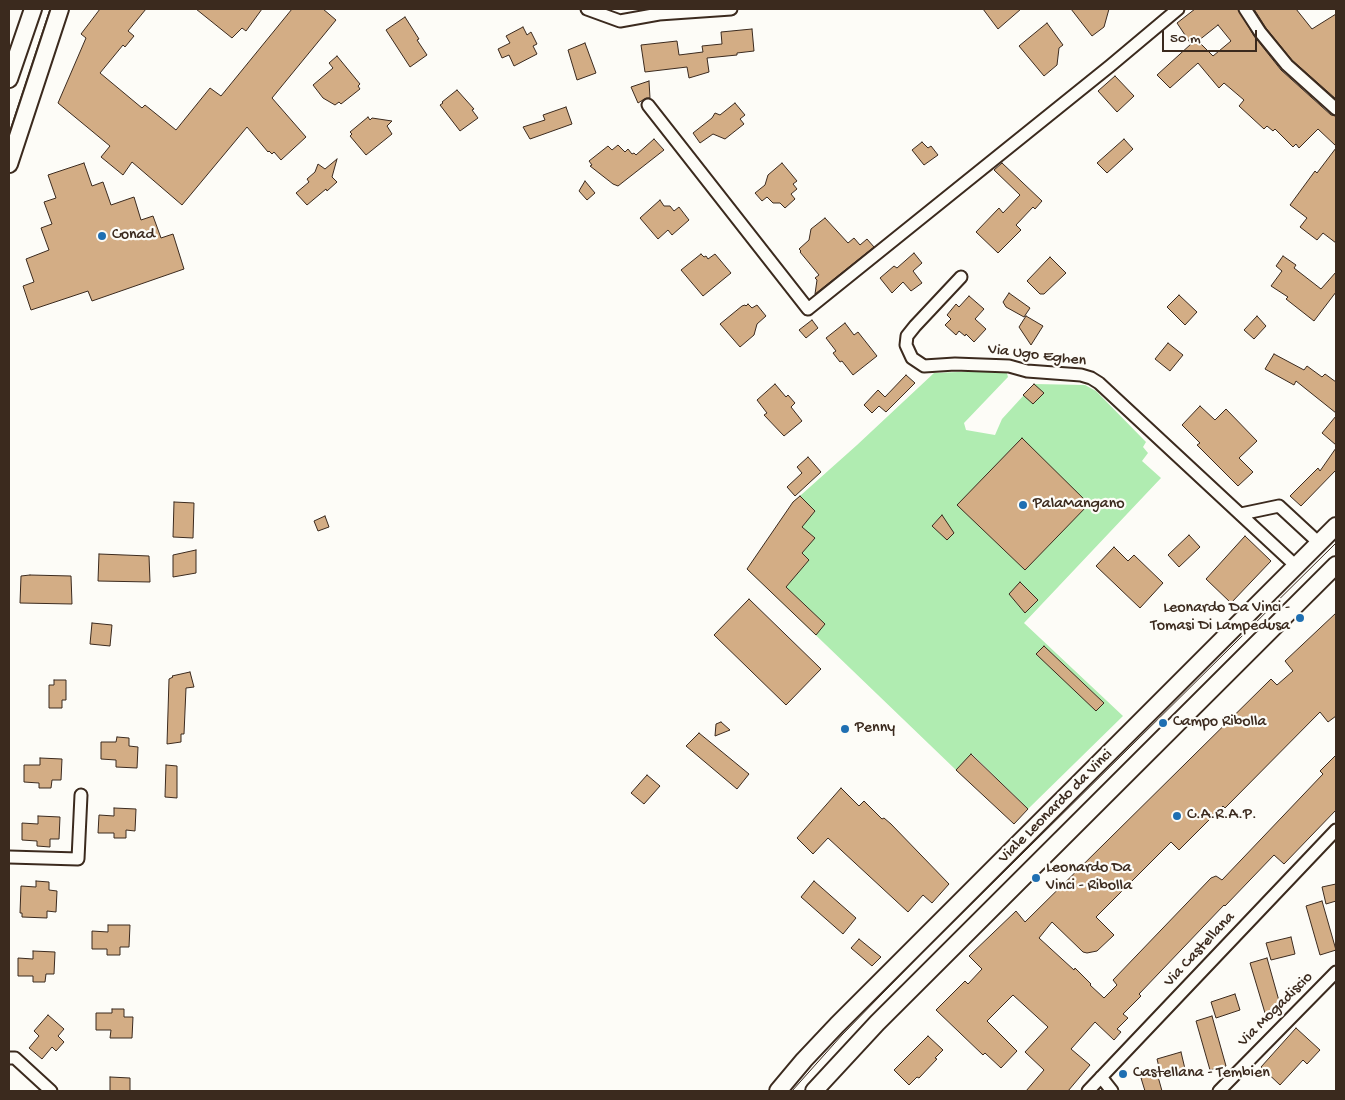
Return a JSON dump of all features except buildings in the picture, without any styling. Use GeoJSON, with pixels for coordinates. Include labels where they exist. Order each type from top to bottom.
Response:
{"type":"FeatureCollection","features":[{"type":"Feature","properties":{"kind":"street"},"geometry":{"type":"LineString","coordinates":[[9,78],[12,60],[32,9]]}},
{"type":"Feature","properties":{"kind":"street"},"geometry":{"type":"LineString","coordinates":[[9,164],[60,9]]}},
{"type":"Feature","properties":{"kind":"street"},"geometry":{"type":"LineString","coordinates":[[587,9],[620,20],[659,14],[731,9]]}},
{"type":"Feature","properties":{"kind":"street"},"geometry":{"type":"LineString","coordinates":[[648,105],[808,309],[1178,9]]}},
{"type":"Feature","properties":{"kind":"street"},"geometry":{"type":"LineString","coordinates":[[1246,9],[1260,32],[1287,65],[1336,109]]}},
{"type":"Feature","properties":{"kind":"street","name":"Via Ugo Eghen"},"geometry":{"type":"LineString","coordinates":[[960,277],[907,336],[906,345],[912,358],[924,366],[955,364],[1009,366],[1027,371],[1081,375],[1091,378],[1099,383],[1296,566]]}},
{"type":"Feature","properties":{"kind":"street"},"geometry":{"type":"LineString","coordinates":[[1241,514],[1279,506],[1319,543]]}},
{"type":"Feature","properties":{"kind":"street","name":"Viale Leonardo da Vinci"},"geometry":{"type":"LineString","coordinates":[[778,1091],[837,1025],[1336,526]]}},
{"type":"Feature","properties":{"kind":"street","name":"Viale Leonardo da Vinci"},"geometry":{"type":"LineString","coordinates":[[814,1091],[933,966],[1336,565]]}},
{"type":"Feature","properties":{"kind":"street"},"geometry":{"type":"LineString","coordinates":[[9,857],[78,859],[81,795]]}},
{"type":"Feature","properties":{"kind":"street","name":"Via Castellana"},"geometry":{"type":"LineString","coordinates":[[1088,1091],[1335,834]]}},
{"type":"Feature","properties":{"kind":"street"},"geometry":{"type":"LineString","coordinates":[[914,948],[933,966]]}},
{"type":"Feature","properties":{"kind":"street","name":"Via Mogadiscio"},"geometry":{"type":"LineString","coordinates":[[1219,1091],[1336,972]]}},
{"type":"Feature","properties":{"kind":"street"},"geometry":{"type":"LineString","coordinates":[[9,1058],[15,1058],[51,1091]]}},
{"type":"Feature","properties":{"kind":"street"},"geometry":{"type":"LineString","coordinates":[[1101,1077],[1112,1091]]}},
{"type":"Feature","properties":{"kind":"green space"},"geometry":{"type":"Polygon","coordinates":[[[1006,370],[1008,377],[964,423],[966,430],[995,435],[1002,419],[1034,384],[1085,385],[1096,391],[1146,442],[1143,447],[1148,453],[1142,461],[1161,478],[1024,623],[1123,716],[1028,809],[972,754],[956,770],[747,569],[794,504],[792,503],[934,373],[1006,370]]]}},
{"type":"Feature","properties":{"kind":"tram line"},"geometry":{"type":"LineString","coordinates":[[9,133],[50,9]]}},
{"type":"Feature","properties":{"kind":"tram line"},"geometry":{"type":"LineString","coordinates":[[792,1091],[842,1035],[921,954],[1336,543]]}},
{"type":"Feature","properties":{"kind":"place","name":"Conad"},"geometry":{"type":"Point","coordinates":[102,236]}},
{"type":"Feature","properties":{"kind":"place","name":"PalaMangano"},"geometry":{"type":"Point","coordinates":[1023,505]}},
{"type":"Feature","properties":{"kind":"place","name":"Leonardo Da Vinci - Tomasi Di Lampedusa"},"geometry":{"type":"Point","coordinates":[1300,618]}},
{"type":"Feature","properties":{"kind":"place","name":"Campo Ribolla"},"geometry":{"type":"Point","coordinates":[1163,723]}},
{"type":"Feature","properties":{"kind":"place","name":"Penny"},"geometry":{"type":"Point","coordinates":[845,729]}},
{"type":"Feature","properties":{"kind":"place","name":"C.A.R.A.P."},"geometry":{"type":"Point","coordinates":[1177,816]}},
{"type":"Feature","properties":{"kind":"place","name":"Leonardo Da Vinci - Ribolla"},"geometry":{"type":"Point","coordinates":[1036,878]}},
{"type":"Feature","properties":{"kind":"place","name":"Castellana - Tembien"},"geometry":{"type":"Point","coordinates":[1123,1074]}}]}
